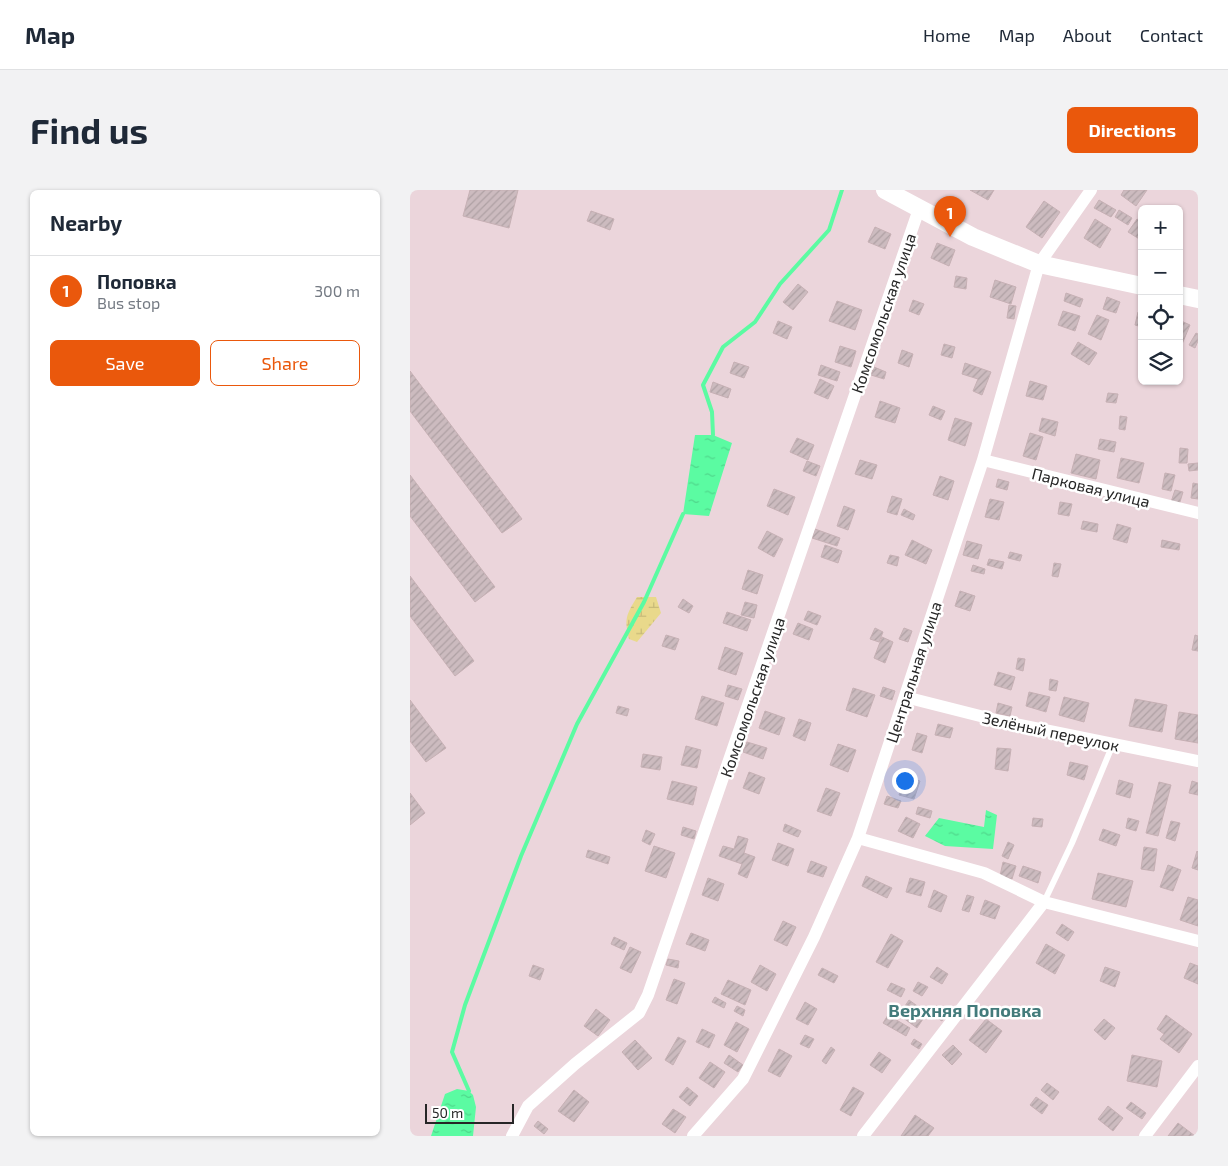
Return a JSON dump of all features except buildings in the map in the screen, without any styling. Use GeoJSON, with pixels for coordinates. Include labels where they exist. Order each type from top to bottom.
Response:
{"type":"FeatureCollection","features":[{"type":"Feature","properties":{"kind":"street"},"geometry":{"type":"LineString","coordinates":[[885,190],[973,237],[1038,264],[1138,285]]}},
{"type":"Feature","properties":{"kind":"street","name":"Центральная улица"},"geometry":{"type":"LineString","coordinates":[[693,1136],[743,1079],[814,937],[858,838],[983,460],[1038,264],[1091,190]]}},
{"type":"Feature","properties":{"kind":"street","name":"Комсомольская улица"},"geometry":{"type":"LineString","coordinates":[[511,1136],[528,1106],[575,1064],[639,1013],[648,996],[918,209]]}},
{"type":"Feature","properties":{"kind":"street"},"geometry":{"type":"LineString","coordinates":[[1183,295],[1198,299]]}},
{"type":"Feature","properties":{"kind":"street","name":"Парковая улица"},"geometry":{"type":"LineString","coordinates":[[983,460],[1198,513]]}},
{"type":"Feature","properties":{"kind":"street","name":"Зелёный переулок"},"geometry":{"type":"LineString","coordinates":[[904,697],[1000,721],[1198,761]]}},
{"type":"Feature","properties":{"kind":"street"},"geometry":{"type":"LineString","coordinates":[[858,838],[984,873],[1044,902],[1198,941]]}},
{"type":"Feature","properties":{"kind":"street"},"geometry":{"type":"LineString","coordinates":[[863,1136],[1044,902]]}},
{"type":"Feature","properties":{"kind":"street"},"geometry":{"type":"LineString","coordinates":[[1145,1136],[1198,1066]]}},
{"type":"Feature","properties":{"kind":"lane"},"geometry":{"type":"LineString","coordinates":[[1044,902],[1072,843],[1112,744]]}},
{"type":"Feature","properties":{"kind":"green space"},"geometry":{"type":"Polygon","coordinates":[[[637,597],[656,597],[661,613],[637,642],[629,639],[626,622],[628,613],[637,597]]]}},
{"type":"Feature","properties":{"kind":"water"},"geometry":{"type":"Polygon","coordinates":[[[695,435],[713,435],[732,443],[709,516],[683,514],[695,435]]]}},
{"type":"Feature","properties":{"kind":"water"},"geometry":{"type":"Polygon","coordinates":[[[986,810],[997,815],[993,849],[945,846],[925,836],[939,818],[984,827],[986,810]]]}},
{"type":"Feature","properties":{"kind":"water"},"geometry":{"type":"Polygon","coordinates":[[[457,1089],[469,1091],[473,1095],[476,1107],[473,1136],[431,1136],[445,1094],[457,1089]]]}},
{"type":"Feature","properties":{"kind":"waterway"},"geometry":{"type":"LineString","coordinates":[[713,435],[712,412],[703,385],[723,347],[755,322],[780,284],[829,230],[842,190]]}},
{"type":"Feature","properties":{"kind":"waterway"},"geometry":{"type":"LineString","coordinates":[[469,1091],[452,1052],[465,1005],[521,856],[577,724],[644,602],[683,514]]}},
{"type":"Feature","properties":{"kind":"place","name":"Поповка"},"geometry":{"type":"Point","coordinates":[950,237]}},
{"type":"Feature","properties":{"kind":"district","name":"Верхняя Поповка"},"geometry":{"type":"Point","coordinates":[965,1010]}}]}
